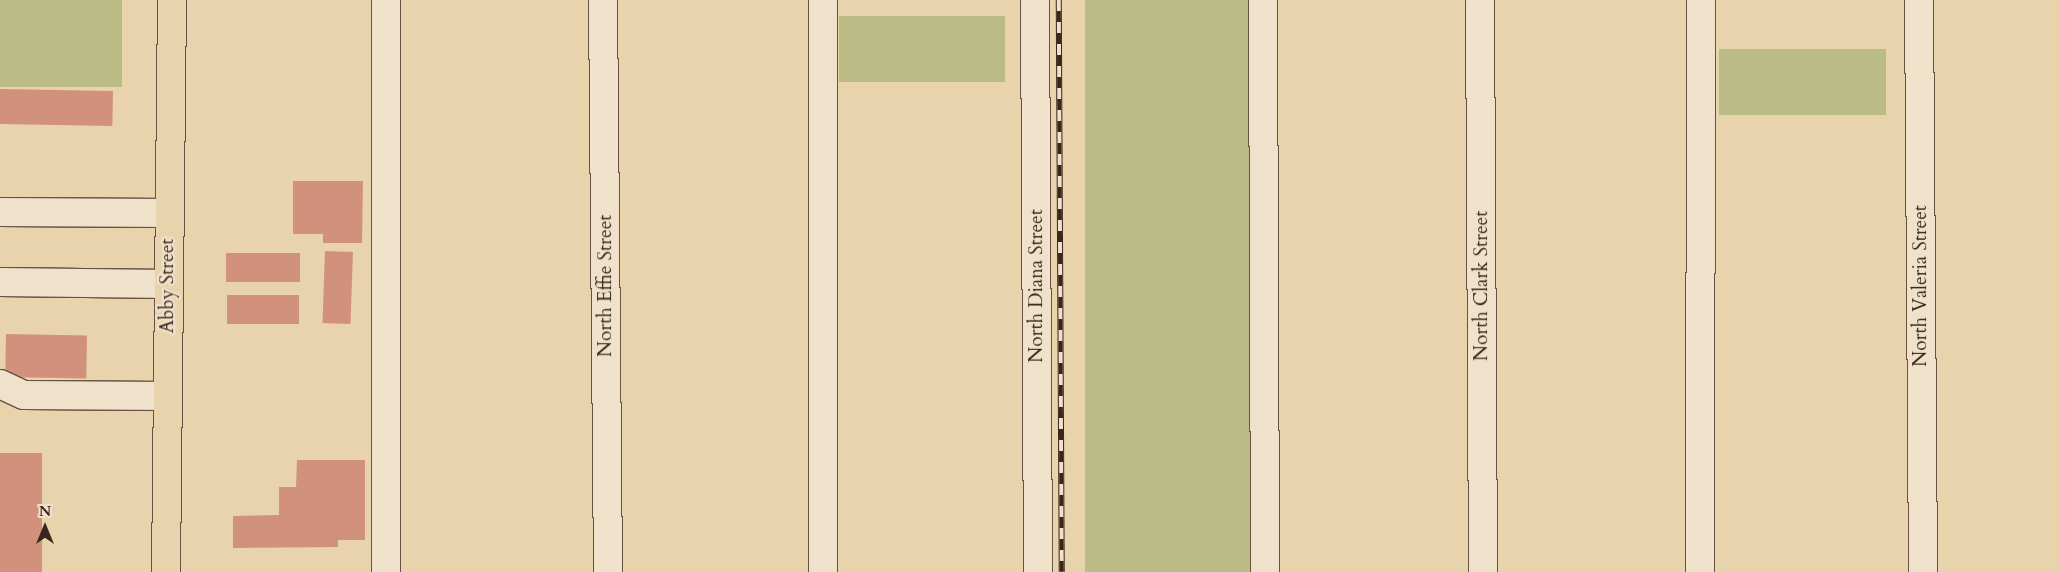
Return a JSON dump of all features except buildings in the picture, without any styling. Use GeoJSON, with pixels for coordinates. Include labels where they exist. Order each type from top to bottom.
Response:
{"type":"FeatureCollection","features":[{"type":"Feature","properties":{"kind":"main road","name":"Abby Street"},"geometry":{"type":"LineString","coordinates":[[166,572],[172,0]]}},
{"type":"Feature","properties":{"kind":"street"},"geometry":{"type":"LineString","coordinates":[[386,0],[386,572]]}},
{"type":"Feature","properties":{"kind":"street","name":"North Effie Street"},"geometry":{"type":"LineString","coordinates":[[604,0],[608,572]]}},
{"type":"Feature","properties":{"kind":"street"},"geometry":{"type":"LineString","coordinates":[[823,572],[824,0]]}},
{"type":"Feature","properties":{"kind":"street","name":"North Diana Street"},"geometry":{"type":"LineString","coordinates":[[1036,0],[1038,572]]}},
{"type":"Feature","properties":{"kind":"street"},"geometry":{"type":"LineString","coordinates":[[1264,0],[1265,572]]}},
{"type":"Feature","properties":{"kind":"street","name":"North Clark Street"},"geometry":{"type":"LineString","coordinates":[[1480,0],[1483,572]]}},
{"type":"Feature","properties":{"kind":"street"},"geometry":{"type":"LineString","coordinates":[[1700,572],[1701,0]]}},
{"type":"Feature","properties":{"kind":"street","name":"North Valeria Street"},"geometry":{"type":"LineString","coordinates":[[1919,0],[1923,572]]}},
{"type":"Feature","properties":{"kind":"street"},"geometry":{"type":"LineString","coordinates":[[0,212],[169,213]]}},
{"type":"Feature","properties":{"kind":"street"},"geometry":{"type":"LineString","coordinates":[[0,282],[169,284]]}},
{"type":"Feature","properties":{"kind":"street"},"geometry":{"type":"LineString","coordinates":[[0,384],[24,395],[167,396]]}},
{"type":"Feature","properties":{"kind":"green space"},"geometry":{"type":"Polygon","coordinates":[[[0,0],[122,0],[122,87],[0,87],[0,0]]]}},
{"type":"Feature","properties":{"kind":"green space"},"geometry":{"type":"Polygon","coordinates":[[[1085,0],[1253,0],[1253,572],[1085,572],[1085,0]]]}},
{"type":"Feature","properties":{"kind":"green space"},"geometry":{"type":"Polygon","coordinates":[[[839,16],[1005,16],[1005,82],[839,82],[839,16]]]}},
{"type":"Feature","properties":{"kind":"green space"},"geometry":{"type":"Polygon","coordinates":[[[1719,49],[1886,49],[1886,115],[1719,115],[1719,49]]]}},
{"type":"Feature","properties":{"kind":"railway"},"geometry":{"type":"LineString","coordinates":[[1059,0],[1062,572]]}}]}
